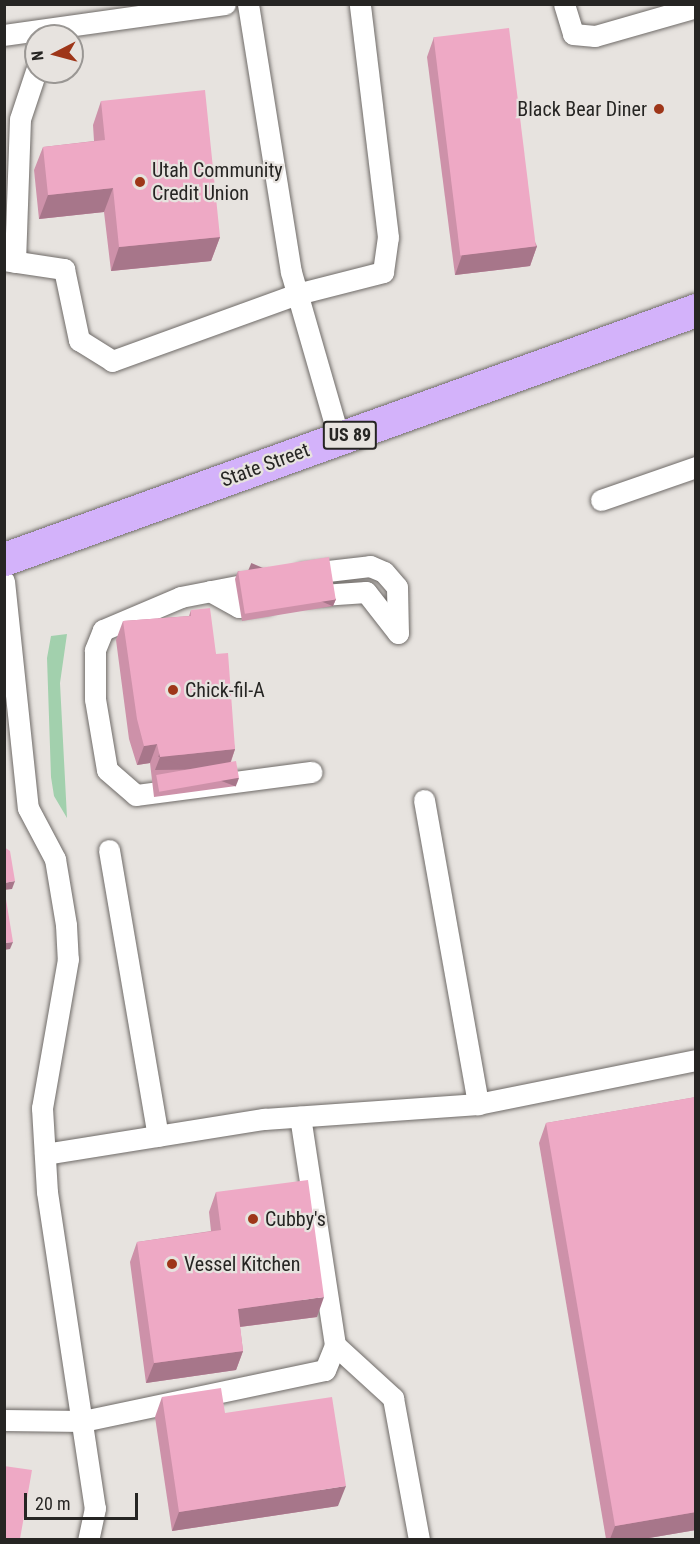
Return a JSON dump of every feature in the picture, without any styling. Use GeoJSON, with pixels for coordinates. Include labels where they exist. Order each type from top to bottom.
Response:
{"type":"FeatureCollection","features":[{"type":"Feature","properties":{"kind":"main road","name":"State Street"},"geometry":{"type":"LineString","coordinates":[[4,558],[696,310]]}},
{"type":"Feature","properties":{"kind":"lane"},"geometry":{"type":"LineString","coordinates":[[84,26],[225,4]]}},
{"type":"Feature","properties":{"kind":"lane"},"geometry":{"type":"LineString","coordinates":[[248,4],[297,294],[339,438]]}},
{"type":"Feature","properties":{"kind":"lane"},"geometry":{"type":"LineString","coordinates":[[32,84],[20,118],[10,261],[64,269],[79,340],[112,361],[297,294],[382,272],[388,237],[360,4]]}},
{"type":"Feature","properties":{"kind":"lane"},"geometry":{"type":"LineString","coordinates":[[564,4],[573,34],[595,36],[696,8]]}},
{"type":"Feature","properties":{"kind":"lane"},"geometry":{"type":"LineString","coordinates":[[4,35],[24,34]]}},
{"type":"Feature","properties":{"kind":"lane"},"geometry":{"type":"LineString","coordinates":[[601,500],[696,467]]}},
{"type":"Feature","properties":{"kind":"lane"},"geometry":{"type":"LineString","coordinates":[[311,772],[136,795],[107,770],[95,699],[95,650],[103,630],[118,619],[210,591],[370,566],[397,587],[402,611],[398,633]]}},
{"type":"Feature","properties":{"kind":"lane"},"geometry":{"type":"LineString","coordinates":[[4,581],[28,808],[55,858],[68,959],[42,1108],[45,1154],[95,1508],[88,1539]]}},
{"type":"Feature","properties":{"kind":"lane"},"geometry":{"type":"LineString","coordinates":[[424,800],[478,1104]]}},
{"type":"Feature","properties":{"kind":"lane"},"geometry":{"type":"LineString","coordinates":[[109,850],[158,1136]]}},
{"type":"Feature","properties":{"kind":"lane"},"geometry":{"type":"LineString","coordinates":[[45,1154],[300,1117],[478,1104],[696,1060]]}},
{"type":"Feature","properties":{"kind":"lane"},"geometry":{"type":"LineString","coordinates":[[4,1420],[83,1421],[325,1370],[335,1345],[300,1117]]}},
{"type":"Feature","properties":{"kind":"lane"},"geometry":{"type":"LineString","coordinates":[[335,1345],[393,1398],[419,1539]]}},
{"type":"Feature","properties":{"kind":"green space"},"geometry":{"type":"Polygon","coordinates":[[[67,634],[60,683],[67,818],[54,796],[51,777],[47,658],[51,636],[67,634]]]}},
{"type":"Feature","properties":{"kind":"building"},"geometry":{"type":"Polygon","coordinates":[[[509,28],[536,246],[460,256],[434,37],[509,28]]]}},
{"type":"Feature","properties":{"kind":"building"},"geometry":{"type":"Polygon","coordinates":[[[205,90],[220,237],[119,247],[113,188],[48,195],[43,147],[105,140],[101,101],[205,90]]]}},
{"type":"Feature","properties":{"kind":"building"},"geometry":{"type":"Polygon","coordinates":[[[329,557],[336,599],[245,614],[238,571],[329,557]]]}},
{"type":"Feature","properties":{"kind":"building","name":"Chick-fil-A"},"geometry":{"type":"Polygon","coordinates":[[[210,608],[216,654],[228,653],[235,749],[160,757],[157,744],[144,746],[137,719],[123,621],[191,616],[191,610],[210,608]]]}},
{"type":"Feature","properties":{"kind":"building"},"geometry":{"type":"Polygon","coordinates":[[[236,761],[239,778],[159,792],[156,775],[236,761]]]}},
{"type":"Feature","properties":{"kind":"building"},"geometry":{"type":"Polygon","coordinates":[[[4,847],[10,851],[15,881],[4,883],[4,847]]]}},
{"type":"Feature","properties":{"kind":"building"},"geometry":{"type":"Polygon","coordinates":[[[4,887],[13,942],[4,943],[4,887]]]}},
{"type":"Feature","properties":{"kind":"building"},"geometry":{"type":"Polygon","coordinates":[[[696,1097],[696,1512],[615,1526],[546,1123],[696,1097]]]}},
{"type":"Feature","properties":{"kind":"building"},"geometry":{"type":"Polygon","coordinates":[[[308,1180],[324,1297],[238,1309],[243,1351],[154,1363],[137,1242],[221,1230],[216,1192],[308,1180]]]}},
{"type":"Feature","properties":{"kind":"building"},"geometry":{"type":"Polygon","coordinates":[[[221,1388],[225,1413],[332,1397],[346,1486],[179,1512],[162,1397],[221,1388]]]}},
{"type":"Feature","properties":{"kind":"building"},"geometry":{"type":"Polygon","coordinates":[[[4,1466],[32,1470],[20,1539],[4,1539],[4,1466]]]}},
{"type":"Feature","properties":{"kind":"place","name":"Black Bear Diner"},"geometry":{"type":"Point","coordinates":[659,109]}},
{"type":"Feature","properties":{"kind":"place","name":"Utah Community Credit Union"},"geometry":{"type":"Point","coordinates":[140,182]}},
{"type":"Feature","properties":{"kind":"place","name":"Chick-fil-A"},"geometry":{"type":"Point","coordinates":[173,690]}},
{"type":"Feature","properties":{"kind":"place","name":"Cubby's"},"geometry":{"type":"Point","coordinates":[253,1219]}},
{"type":"Feature","properties":{"kind":"place","name":"Vessel Kitchen"},"geometry":{"type":"Point","coordinates":[172,1264]}}]}
